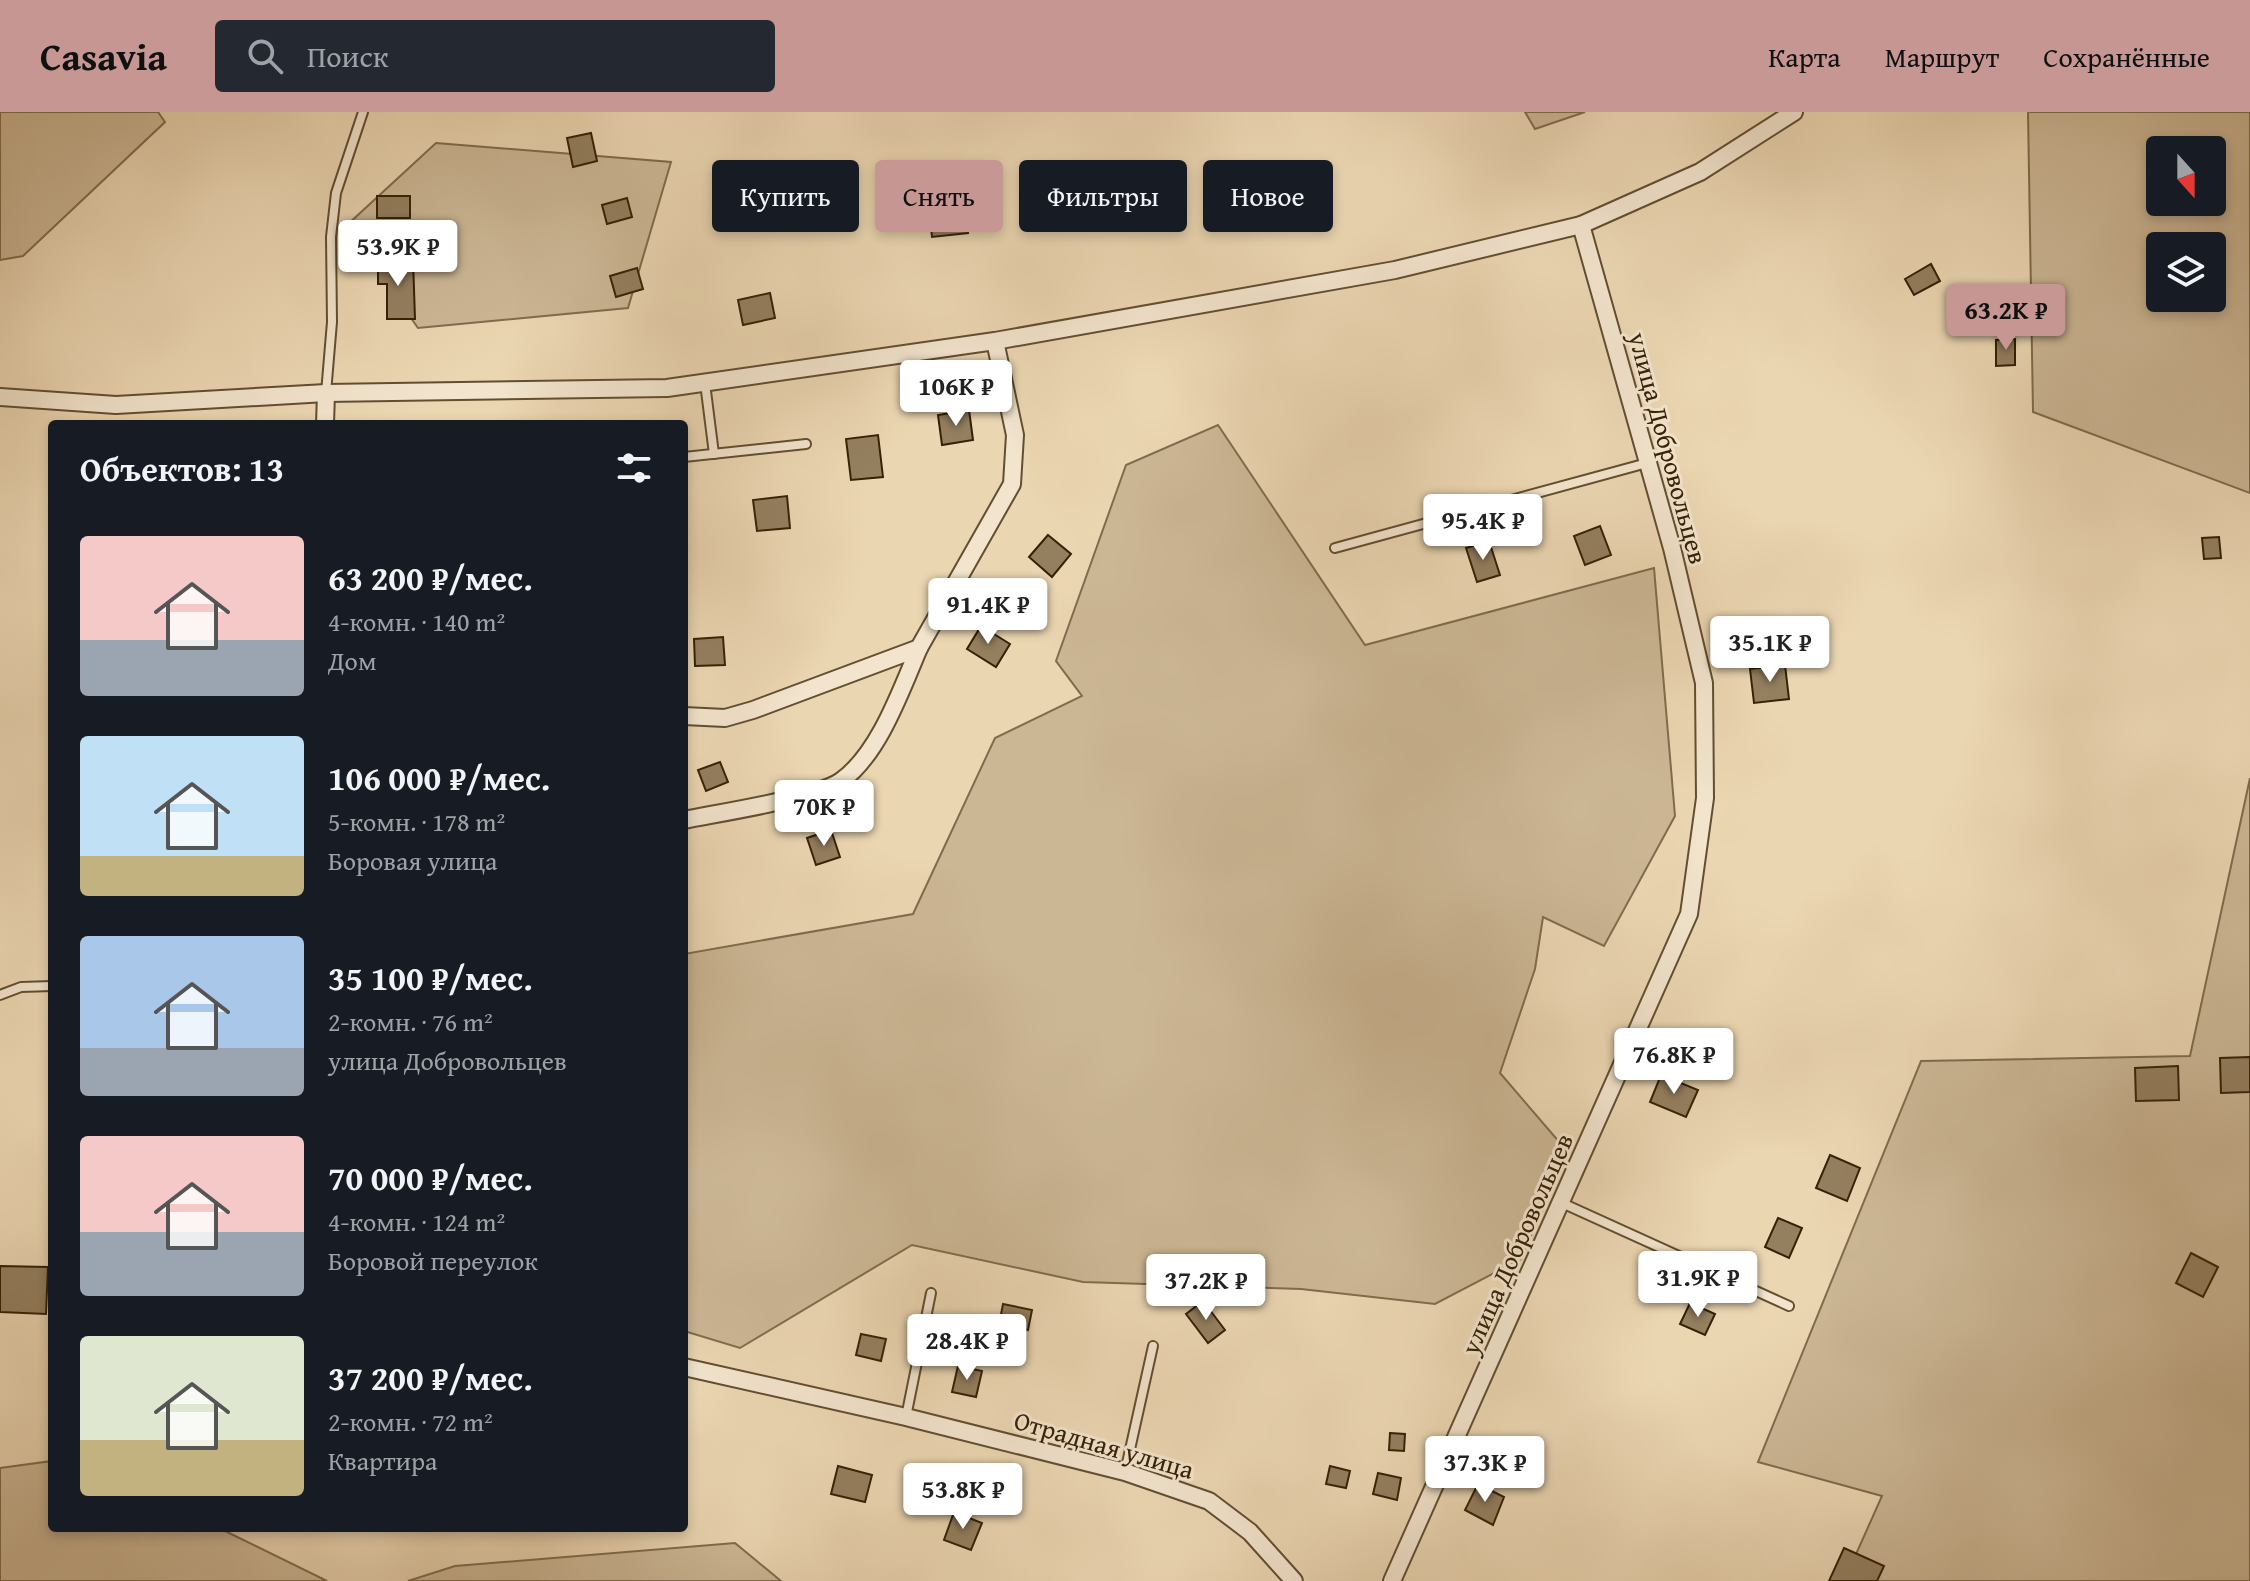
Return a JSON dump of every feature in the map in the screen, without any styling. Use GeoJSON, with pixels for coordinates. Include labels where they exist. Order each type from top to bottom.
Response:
{"type":"FeatureCollection","features":[{"type":"Feature","properties":{"kind":"street"},"geometry":{"type":"LineString","coordinates":[[0,397],[116,405],[326,393],[667,388],[995,341],[1395,270],[1581,225],[1700,172],[1794,112]]}},
{"type":"Feature","properties":{"kind":"street","name":"улица Добровольцев"},"geometry":{"type":"LineString","coordinates":[[1392,1581],[1689,914],[1705,798],[1704,683],[1648,463],[1581,225]]}},
{"type":"Feature","properties":{"kind":"street"},"geometry":{"type":"LineString","coordinates":[[688,819],[812,792],[840,782],[857,765],[890,717],[919,648],[1012,484],[1015,435],[995,341]]}},
{"type":"Feature","properties":{"kind":"street"},"geometry":{"type":"LineString","coordinates":[[325,420],[326,393]]}},
{"type":"Feature","properties":{"kind":"street"},"geometry":{"type":"LineString","coordinates":[[688,716],[725,718],[753,710],[919,648]]}},
{"type":"Feature","properties":{"kind":"street","name":"Отрадная улица"},"geometry":{"type":"LineString","coordinates":[[688,1368],[906,1417],[1125,1472],[1209,1501],[1250,1532],[1294,1581]]}},
{"type":"Feature","properties":{"kind":"lane"},"geometry":{"type":"LineString","coordinates":[[326,393],[332,322],[331,237],[336,193],[363,112]]}},
{"type":"Feature","properties":{"kind":"lane"},"geometry":{"type":"LineString","coordinates":[[705,382],[714,454]]}},
{"type":"Feature","properties":{"kind":"lane"},"geometry":{"type":"LineString","coordinates":[[688,457],[806,444]]}},
{"type":"Feature","properties":{"kind":"lane"},"geometry":{"type":"LineString","coordinates":[[1335,548],[1648,463]]}},
{"type":"Feature","properties":{"kind":"lane"},"geometry":{"type":"LineString","coordinates":[[0,995],[21,987],[48,986]]}},
{"type":"Feature","properties":{"kind":"lane"},"geometry":{"type":"LineString","coordinates":[[1562,1203],[1789,1306]]}},
{"type":"Feature","properties":{"kind":"lane"},"geometry":{"type":"LineString","coordinates":[[906,1417],[931,1293]]}},
{"type":"Feature","properties":{"kind":"lane"},"geometry":{"type":"LineString","coordinates":[[1125,1472],[1153,1346]]}},
{"type":"Feature","properties":{"kind":"shaded area"},"geometry":{"type":"Polygon","coordinates":[[[0,112],[158,112],[165,122],[23,256],[0,260],[0,112]]]}},
{"type":"Feature","properties":{"kind":"shaded area"},"geometry":{"type":"Polygon","coordinates":[[[1525,112],[1585,112],[1535,129],[1525,112]]]}},
{"type":"Feature","properties":{"kind":"shaded area"},"geometry":{"type":"Polygon","coordinates":[[[2028,112],[2250,112],[2250,493],[2033,412],[2028,112]]]}},
{"type":"Feature","properties":{"kind":"shaded area"},"geometry":{"type":"Polygon","coordinates":[[[436,143],[671,162],[628,308],[418,328],[346,226],[436,143]]]}},
{"type":"Feature","properties":{"kind":"shaded area"},"geometry":{"type":"Polygon","coordinates":[[[1218,425],[1365,645],[1654,568],[1675,816],[1604,946],[1543,917],[1535,969],[1500,1073],[1567,1151],[1521,1259],[1435,1304],[1301,1289],[1083,1282],[912,1245],[740,1348],[688,1332],[688,953],[913,914],[995,738],[1082,696],[1056,661],[1126,465],[1218,425]]]}},
{"type":"Feature","properties":{"kind":"shaded area"},"geometry":{"type":"Polygon","coordinates":[[[2250,778],[2250,1581],[1844,1581],[1882,1496],[1758,1462],[1921,1061],[2190,1056],[2250,778]]]}},
{"type":"Feature","properties":{"kind":"shaded area"},"geometry":{"type":"Polygon","coordinates":[[[48,1462],[48,1532],[227,1532],[327,1581],[0,1581],[0,1468],[48,1462]]]}},
{"type":"Feature","properties":{"kind":"shaded area"},"geometry":{"type":"Polygon","coordinates":[[[735,1543],[781,1581],[408,1581],[455,1566],[735,1543]]]}},
{"type":"Feature","properties":{"kind":"building"},"geometry":{"type":"Polygon","coordinates":[[[591,133],[597,161],[573,167],[567,138],[591,133]]]}},
{"type":"Feature","properties":{"kind":"building"},"geometry":{"type":"Polygon","coordinates":[[[377,196],[410,196],[410,218],[377,218],[377,196]]]}},
{"type":"Feature","properties":{"kind":"building"},"geometry":{"type":"Polygon","coordinates":[[[627,198],[632,217],[607,224],[602,205],[627,198]]]}},
{"type":"Feature","properties":{"kind":"building"},"geometry":{"type":"Polygon","coordinates":[[[931,232],[968,232],[968,233],[932,237],[931,232]]]}},
{"type":"Feature","properties":{"kind":"building"},"geometry":{"type":"Polygon","coordinates":[[[378,260],[413,260],[415,319],[387,319],[387,284],[378,284],[378,260]]]}},
{"type":"Feature","properties":{"kind":"building"},"geometry":{"type":"Polygon","coordinates":[[[1931,264],[1940,281],[1914,295],[1905,279],[1931,264]]]}},
{"type":"Feature","properties":{"kind":"building"},"geometry":{"type":"Polygon","coordinates":[[[637,268],[643,289],[616,297],[610,276],[637,268]]]}},
{"type":"Feature","properties":{"kind":"building"},"geometry":{"type":"Polygon","coordinates":[[[770,293],[775,318],[743,325],[738,300],[770,293]]]}},
{"type":"Feature","properties":{"kind":"building"},"geometry":{"type":"Polygon","coordinates":[[[2015,339],[2015,365],[1996,366],[1996,340],[2015,339]]]}},
{"type":"Feature","properties":{"kind":"building"},"geometry":{"type":"Polygon","coordinates":[[[969,410],[973,440],[942,445],[938,415],[969,410]]]}},
{"type":"Feature","properties":{"kind":"building"},"geometry":{"type":"Polygon","coordinates":[[[878,435],[883,477],[851,480],[846,439],[878,435]]]}},
{"type":"Feature","properties":{"kind":"building"},"geometry":{"type":"Polygon","coordinates":[[[787,496],[790,528],[757,531],[753,500],[787,496]]]}},
{"type":"Feature","properties":{"kind":"building"},"geometry":{"type":"Polygon","coordinates":[[[1600,526],[1611,555],[1585,565],[1574,536],[1600,526]]]}},
{"type":"Feature","properties":{"kind":"building"},"geometry":{"type":"Polygon","coordinates":[[[1048,535],[1071,554],[1052,577],[1029,557],[1048,535]]]}},
{"type":"Feature","properties":{"kind":"building"},"geometry":{"type":"Polygon","coordinates":[[[2219,537],[2221,558],[2204,559],[2202,538],[2219,537]]]}},
{"type":"Feature","properties":{"kind":"building"},"geometry":{"type":"Polygon","coordinates":[[[1489,541],[1500,575],[1477,582],[1466,548],[1489,541]]]}},
{"type":"Feature","properties":{"kind":"building"},"geometry":{"type":"Polygon","coordinates":[[[981,626],[1010,644],[996,667],[967,649],[981,626]]]}},
{"type":"Feature","properties":{"kind":"building"},"geometry":{"type":"Polygon","coordinates":[[[723,637],[725,665],[695,666],[694,639],[723,637]]]}},
{"type":"Feature","properties":{"kind":"building"},"geometry":{"type":"Polygon","coordinates":[[[1785,665],[1789,699],[1754,703],[1750,669],[1785,665]]]}},
{"type":"Feature","properties":{"kind":"building"},"geometry":{"type":"Polygon","coordinates":[[[720,762],[728,782],[706,791],[698,770],[720,762]]]}},
{"type":"Feature","properties":{"kind":"building"},"geometry":{"type":"Polygon","coordinates":[[[831,830],[840,857],[816,865],[807,838],[831,830]]]}},
{"type":"Feature","properties":{"kind":"building"},"geometry":{"type":"Polygon","coordinates":[[[2250,1057],[2250,1092],[2221,1093],[2220,1058],[2250,1057]]]}},
{"type":"Feature","properties":{"kind":"building"},"geometry":{"type":"Polygon","coordinates":[[[2178,1066],[2179,1100],[2136,1101],[2135,1068],[2178,1066]]]}},
{"type":"Feature","properties":{"kind":"building"},"geometry":{"type":"Polygon","coordinates":[[[1661,1075],[1698,1090],[1686,1117],[1650,1102],[1661,1075]]]}},
{"type":"Feature","properties":{"kind":"building"},"geometry":{"type":"Polygon","coordinates":[[[1830,1155],[1860,1168],[1847,1201],[1816,1188],[1830,1155]]]}},
{"type":"Feature","properties":{"kind":"building"},"geometry":{"type":"Polygon","coordinates":[[[1778,1218],[1802,1228],[1789,1258],[1765,1247],[1778,1218]]]}},
{"type":"Feature","properties":{"kind":"building"},"geometry":{"type":"Polygon","coordinates":[[[2191,1253],[2218,1267],[2203,1297],[2176,1283],[2191,1253]]]}},
{"type":"Feature","properties":{"kind":"building"},"geometry":{"type":"Polygon","coordinates":[[[0,1266],[48,1267],[46,1314],[0,1312],[0,1266]]]}},
{"type":"Feature","properties":{"kind":"building"},"geometry":{"type":"Polygon","coordinates":[[[1203,1301],[1225,1330],[1208,1343],[1186,1314],[1203,1301]]]}},
{"type":"Feature","properties":{"kind":"building"},"geometry":{"type":"Polygon","coordinates":[[[1690,1303],[1715,1314],[1705,1335],[1680,1324],[1690,1303]]]}},
{"type":"Feature","properties":{"kind":"building"},"geometry":{"type":"Polygon","coordinates":[[[1003,1304],[1032,1310],[1028,1330],[1013,1326],[1009,1348],[995,1346],[1003,1304]]]}},
{"type":"Feature","properties":{"kind":"building"},"geometry":{"type":"Polygon","coordinates":[[[861,1334],[886,1339],[881,1361],[856,1355],[861,1334]]]}},
{"type":"Feature","properties":{"kind":"building"},"geometry":{"type":"Polygon","coordinates":[[[958,1366],[982,1371],[976,1397],[952,1392],[958,1366]]]}},
{"type":"Feature","properties":{"kind":"building"},"geometry":{"type":"Polygon","coordinates":[[[1390,1433],[1405,1434],[1404,1451],[1389,1450],[1390,1433]]]}},
{"type":"Feature","properties":{"kind":"building"},"geometry":{"type":"Polygon","coordinates":[[[838,1466],[872,1475],[865,1502],[831,1494],[838,1466]]]}},
{"type":"Feature","properties":{"kind":"building"},"geometry":{"type":"Polygon","coordinates":[[[1330,1466],[1350,1471],[1346,1488],[1326,1484],[1330,1466]]]}},
{"type":"Feature","properties":{"kind":"building"},"geometry":{"type":"Polygon","coordinates":[[[1378,1473],[1401,1478],[1397,1500],[1373,1494],[1378,1473]]]}},
{"type":"Feature","properties":{"kind":"building"},"geometry":{"type":"Polygon","coordinates":[[[1478,1484],[1504,1497],[1493,1525],[1465,1510],[1478,1484]]]}},
{"type":"Feature","properties":{"kind":"building"},"geometry":{"type":"Polygon","coordinates":[[[954,1512],[982,1523],[971,1550],[944,1540],[954,1512]]]}},
{"type":"Feature","properties":{"kind":"building"},"geometry":{"type":"Polygon","coordinates":[[[1844,1548],[1884,1566],[1877,1581],[1829,1581],[1844,1548]]]}}]}
